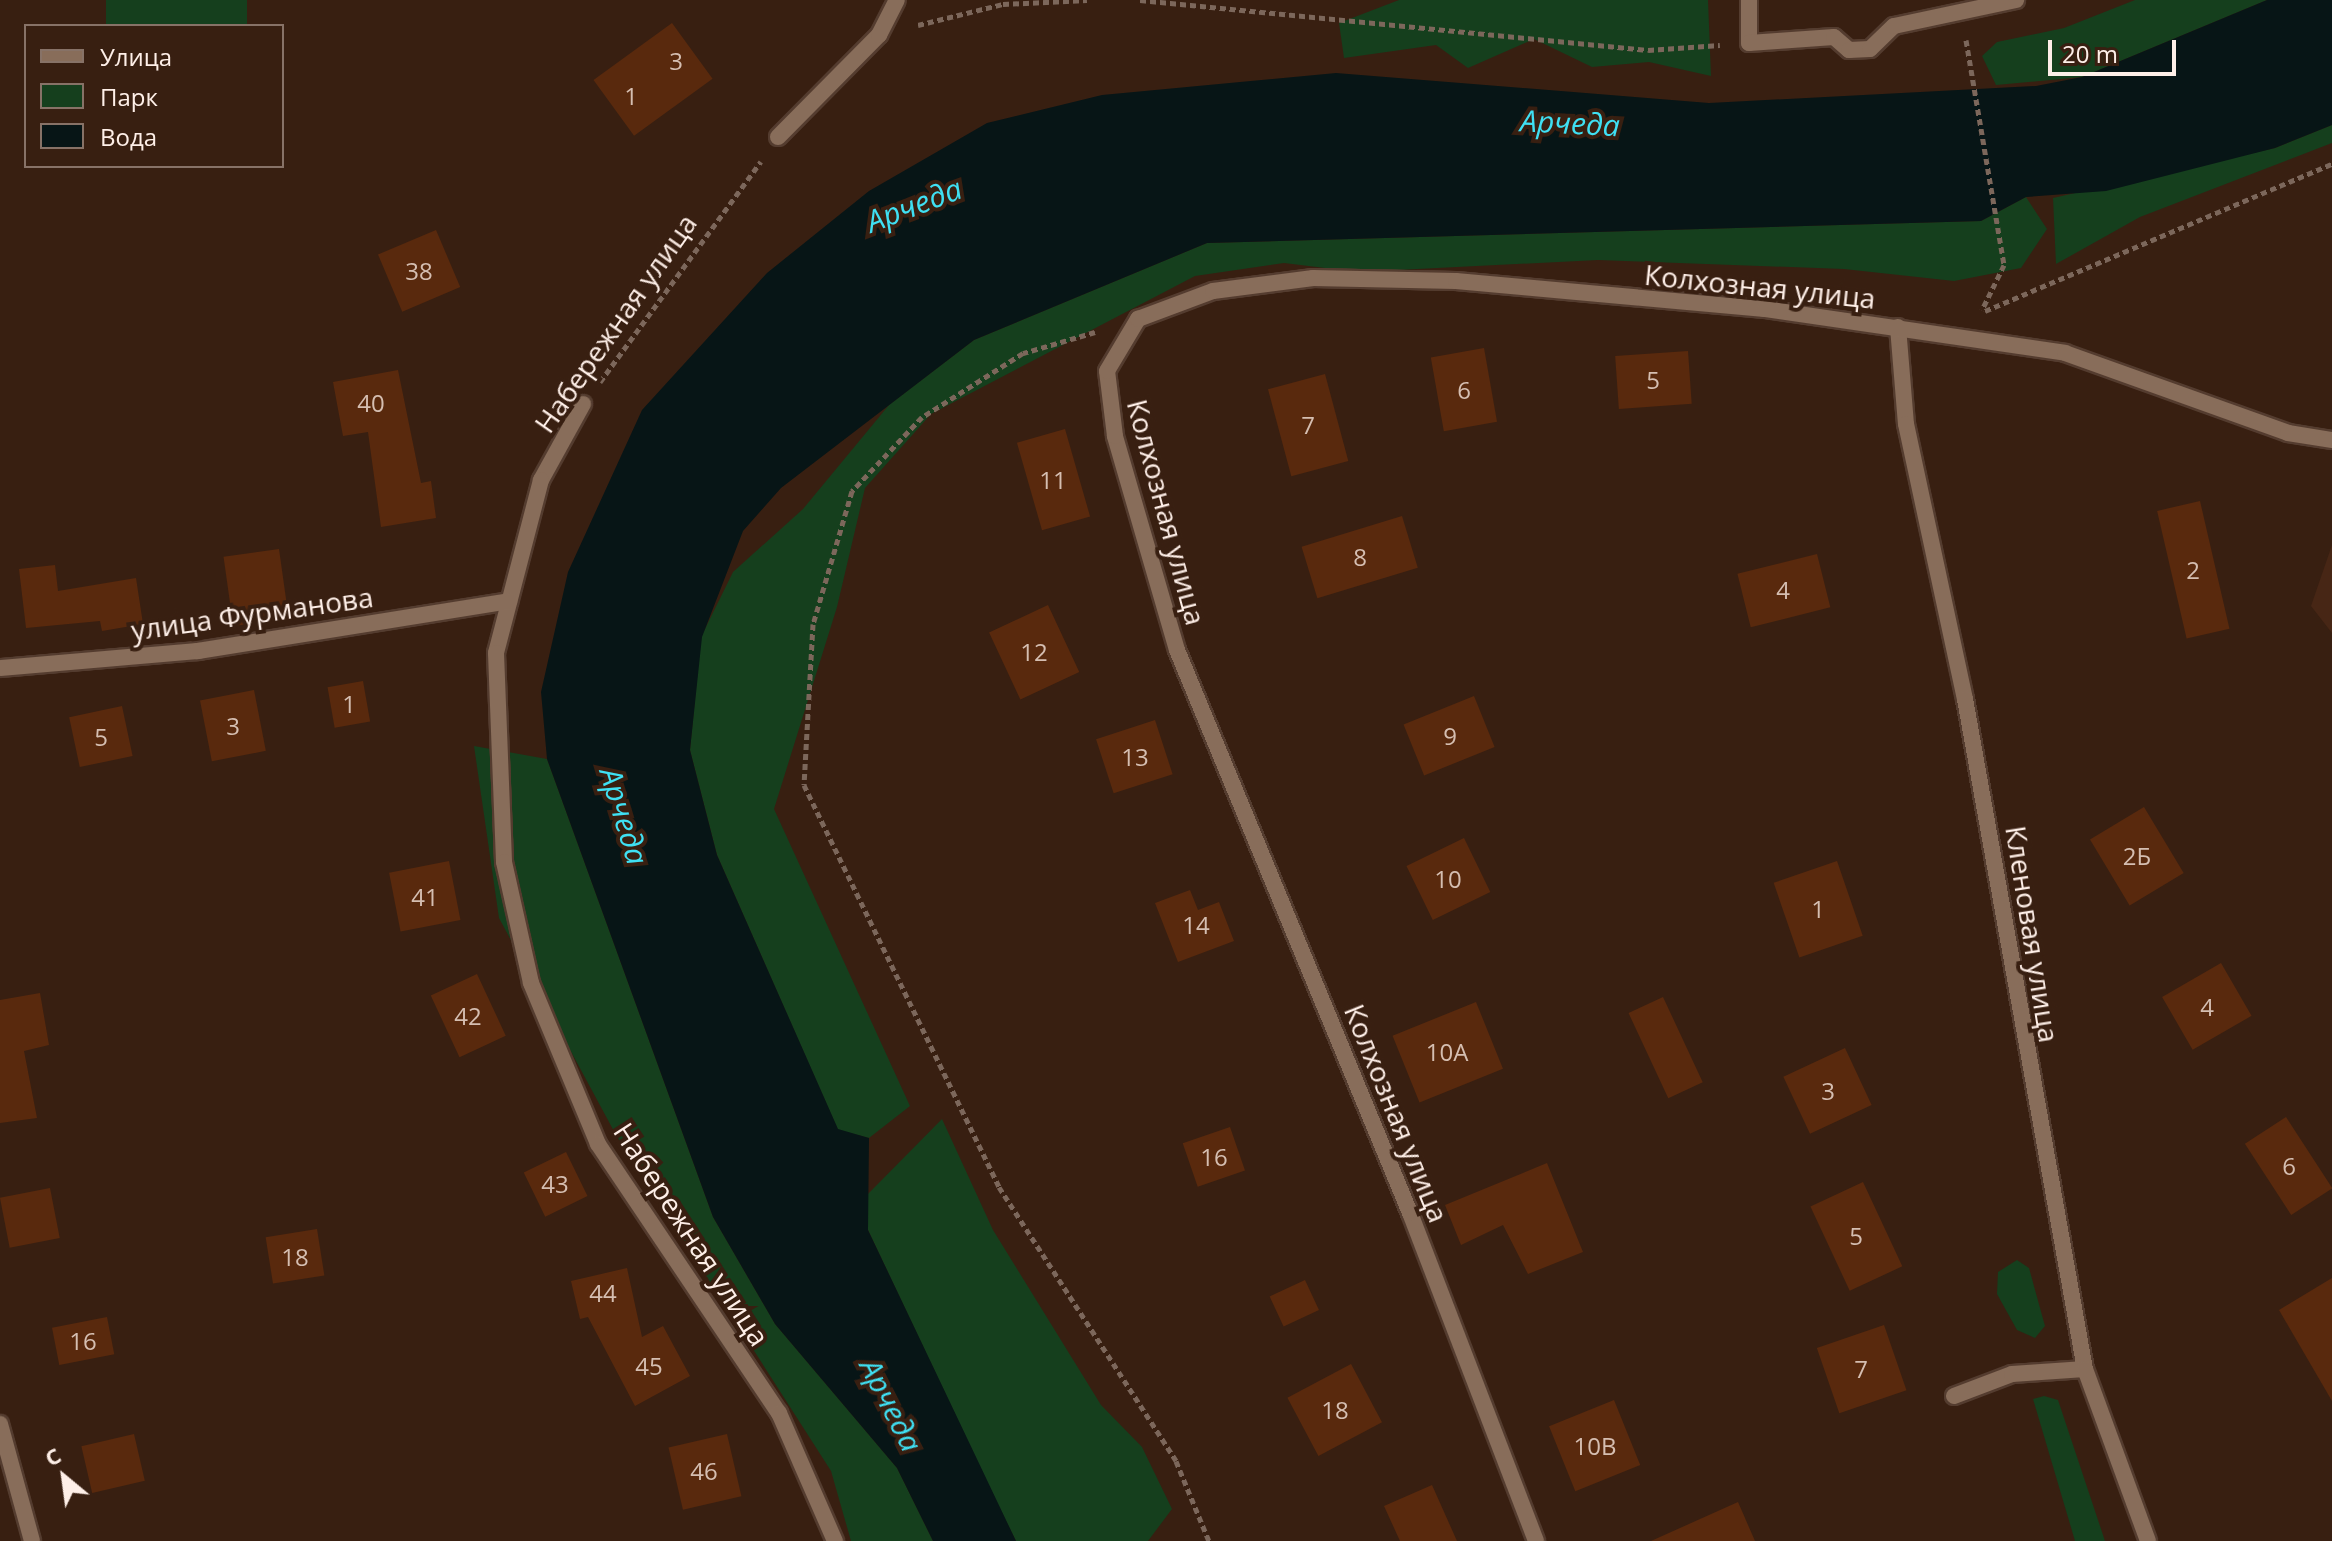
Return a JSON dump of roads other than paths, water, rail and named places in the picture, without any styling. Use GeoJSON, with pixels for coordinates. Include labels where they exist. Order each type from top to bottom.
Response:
{"type":"FeatureCollection","features":[{"type":"Feature","properties":{"kind":"street"},"geometry":{"type":"LineString","coordinates":[[778,137],[879,35],[897,0]]}},
{"type":"Feature","properties":{"kind":"street"},"geometry":{"type":"LineString","coordinates":[[1749,0],[1749,43],[1834,37],[1849,50],[1870,49],[1894,26],[2016,0]]}},
{"type":"Feature","properties":{"kind":"street","name":"Колхозная улица"},"geometry":{"type":"LineString","coordinates":[[1536,1541],[1410,1213],[1177,650],[1115,436],[1107,371],[1138,319],[1213,291],[1313,278],[1456,281],[1898,327],[2065,353],[2288,433],[2332,440]]}},
{"type":"Feature","properties":{"kind":"street","name":"Кленовая улица"},"geometry":{"type":"LineString","coordinates":[[1898,327],[1906,424],[1965,699],[2085,1369],[2148,1541]]}},
{"type":"Feature","properties":{"kind":"street","name":"Набережная улица"},"geometry":{"type":"LineString","coordinates":[[583,404],[541,480],[496,653],[504,862],[531,983],[598,1144],[779,1413],[835,1541]]}},
{"type":"Feature","properties":{"kind":"street","name":"улица Фурманова"},"geometry":{"type":"LineString","coordinates":[[0,668],[198,651],[509,601]]}},
{"type":"Feature","properties":{"kind":"street"},"geometry":{"type":"LineString","coordinates":[[1954,1396],[2012,1374],[2085,1369]]}},
{"type":"Feature","properties":{"kind":"street"},"geometry":{"type":"LineString","coordinates":[[0,1424],[8,1486],[32,1541]]}},
{"type":"Feature","properties":{"kind":"water","name":"Арчеда"},"geometry":{"type":"Polygon","coordinates":[[[2267,0],[2332,0],[2332,125],[2275,148],[2106,191],[2026,197],[1981,221],[1207,243],[974,340],[781,488],[743,531],[702,637],[690,750],[717,855],[838,1129],[869,1138],[868,1230],[1016,1541],[933,1541],[897,1468],[775,1324],[713,1217],[547,759],[541,692],[568,572],[642,410],[767,273],[869,191],[987,123],[1102,95],[1336,73],[1709,103],[2036,86],[2082,77],[2267,0]]]}}]}
